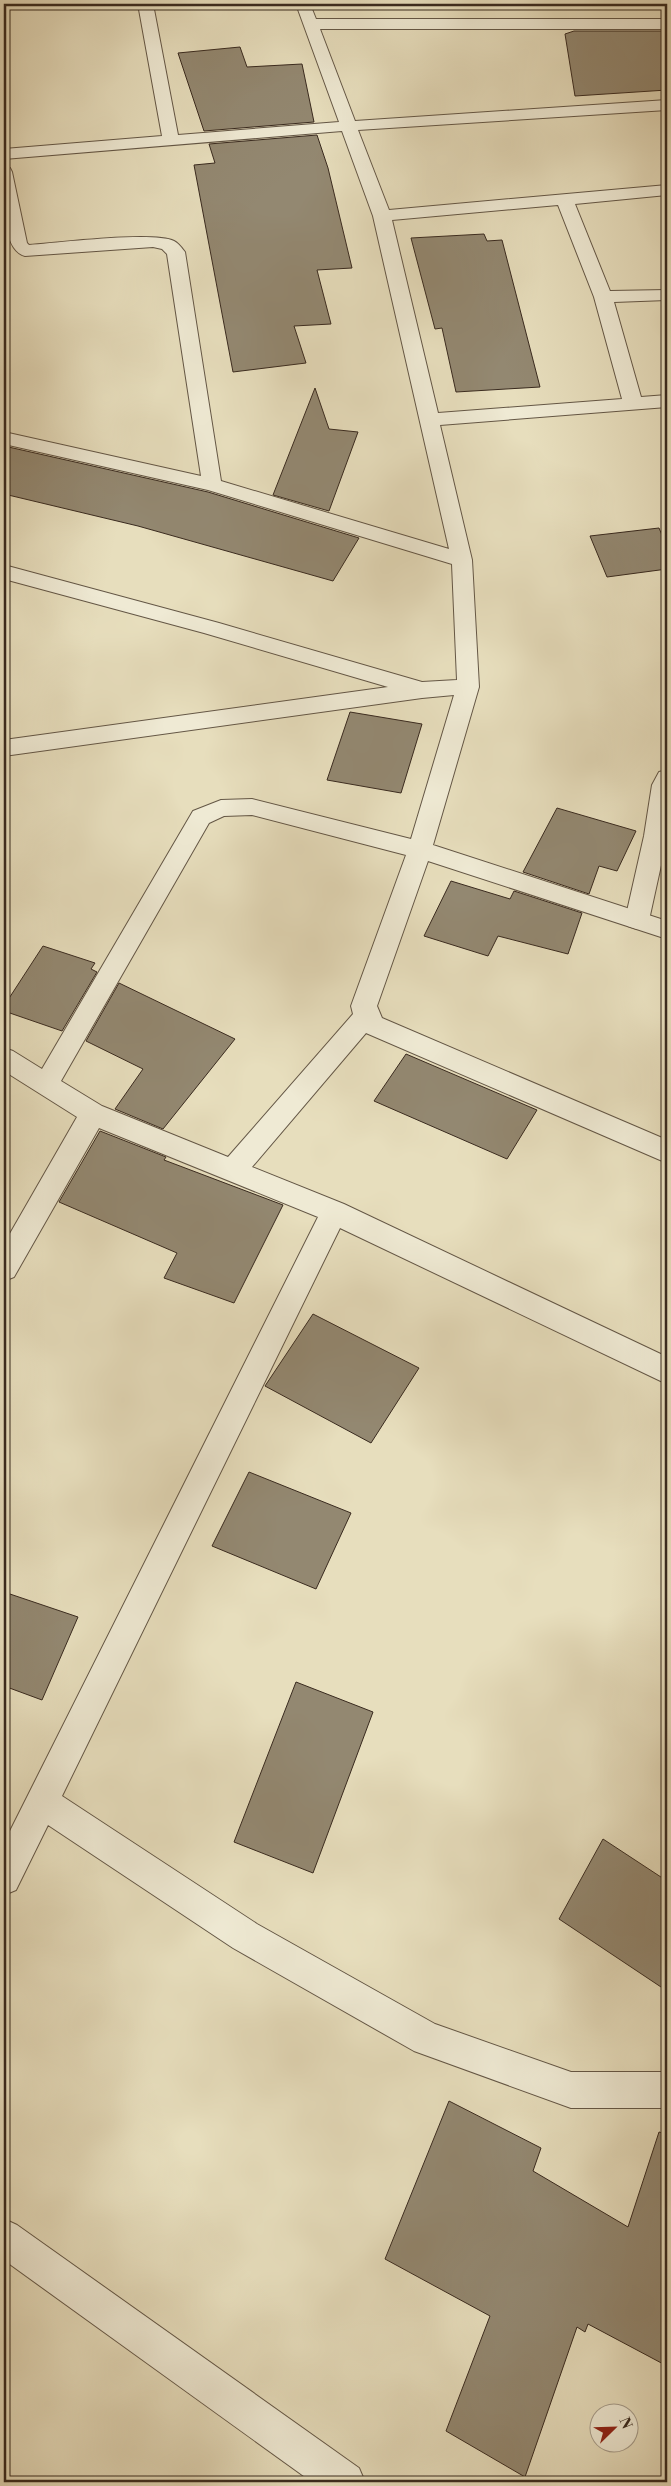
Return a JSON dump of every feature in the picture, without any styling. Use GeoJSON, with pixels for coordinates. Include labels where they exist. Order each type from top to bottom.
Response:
{"type":"FeatureCollection","features":[{"type":"Feature","properties":{"kind":"street"},"geometry":{"type":"LineString","coordinates":[[145,4],[171,141]]}},
{"type":"Feature","properties":{"kind":"street"},"geometry":{"type":"LineString","coordinates":[[303,4],[382,216],[462,560],[468,687],[420,850],[364,1006],[366,1016],[373,1025],[667,1152]]}},
{"type":"Feature","properties":{"kind":"street"},"geometry":{"type":"LineString","coordinates":[[310,24],[667,24]]}},
{"type":"Feature","properties":{"kind":"street"},"geometry":{"type":"LineString","coordinates":[[4,154],[347,126],[667,105]]}},
{"type":"Feature","properties":{"kind":"street"},"geometry":{"type":"LineString","coordinates":[[4,172],[18,244],[25,251],[153,242],[168,245],[176,252],[212,485]]}},
{"type":"Feature","properties":{"kind":"street"},"geometry":{"type":"LineString","coordinates":[[382,216],[667,190]]}},
{"type":"Feature","properties":{"kind":"street"},"geometry":{"type":"LineString","coordinates":[[565,200],[603,297],[633,404]]}},
{"type":"Feature","properties":{"kind":"street"},"geometry":{"type":"LineString","coordinates":[[603,297],[667,295]]}},
{"type":"Feature","properties":{"kind":"street"},"geometry":{"type":"LineString","coordinates":[[429,420],[667,401]]}},
{"type":"Feature","properties":{"kind":"street"},"geometry":{"type":"LineString","coordinates":[[4,438],[212,485],[462,560]]}},
{"type":"Feature","properties":{"kind":"street"},"geometry":{"type":"LineString","coordinates":[[4,572],[211,628],[422,690]]}},
{"type":"Feature","properties":{"kind":"street"},"geometry":{"type":"LineString","coordinates":[[4,588],[44,583]]}},
{"type":"Feature","properties":{"kind":"street"},"geometry":{"type":"LineString","coordinates":[[4,748],[422,690],[468,687]]}},
{"type":"Feature","properties":{"kind":"street"},"geometry":{"type":"LineString","coordinates":[[637,920],[667,778]]}},
{"type":"Feature","properties":{"kind":"street"},"geometry":{"type":"LineString","coordinates":[[46,1084],[201,817],[221,808],[252,807],[420,850],[667,930]]}},
{"type":"Feature","properties":{"kind":"street"},"geometry":{"type":"LineString","coordinates":[[232,1172],[366,1016]]}},
{"type":"Feature","properties":{"kind":"street"},"geometry":{"type":"LineString","coordinates":[[4,1058],[93,1114],[334,1212],[667,1372]]}},
{"type":"Feature","properties":{"kind":"street"},"geometry":{"type":"LineString","coordinates":[[4,1269],[93,1114]]}},
{"type":"Feature","properties":{"kind":"street"},"geometry":{"type":"LineString","coordinates":[[4,1878],[334,1212]]}},
{"type":"Feature","properties":{"kind":"street"},"geometry":{"type":"LineString","coordinates":[[42,1802],[245,1936],[426,2039],[571,2090],[667,2090]]}},
{"type":"Feature","properties":{"kind":"street"},"geometry":{"type":"LineString","coordinates":[[4,2238],[345,2482]]}},
{"type":"Feature","properties":{"kind":"building"},"geometry":{"type":"Polygon","coordinates":[[[574,31],[667,31],[667,90],[575,96],[565,34],[574,31]]]}},
{"type":"Feature","properties":{"kind":"building"},"geometry":{"type":"Polygon","coordinates":[[[240,47],[247,67],[302,64],[314,122],[204,131],[178,53],[240,47]]]}},
{"type":"Feature","properties":{"kind":"building"},"geometry":{"type":"Polygon","coordinates":[[[317,135],[328,168],[352,268],[317,270],[331,324],[294,326],[306,363],[233,372],[194,165],[215,163],[209,144],[317,135]]]}},
{"type":"Feature","properties":{"kind":"building"},"geometry":{"type":"Polygon","coordinates":[[[484,234],[487,241],[502,240],[540,387],[456,392],[442,328],[435,329],[411,238],[484,234]]]}},
{"type":"Feature","properties":{"kind":"building"},"geometry":{"type":"Polygon","coordinates":[[[315,388],[329,429],[358,432],[329,511],[273,495],[315,388]]]}},
{"type":"Feature","properties":{"kind":"building"},"geometry":{"type":"Polygon","coordinates":[[[4,446],[208,492],[359,538],[333,581],[138,526],[4,494],[4,446]]]}},
{"type":"Feature","properties":{"kind":"building"},"geometry":{"type":"Polygon","coordinates":[[[659,528],[667,547],[667,569],[607,577],[590,536],[659,528]]]}},
{"type":"Feature","properties":{"kind":"building"},"geometry":{"type":"Polygon","coordinates":[[[350,712],[422,724],[401,793],[327,780],[350,712]]]}},
{"type":"Feature","properties":{"kind":"building"},"geometry":{"type":"Polygon","coordinates":[[[557,808],[636,831],[617,871],[599,866],[589,894],[523,872],[557,808]]]}},
{"type":"Feature","properties":{"kind":"building"},"geometry":{"type":"Polygon","coordinates":[[[451,881],[510,899],[514,891],[582,913],[568,954],[498,936],[488,956],[424,936],[451,881]]]}},
{"type":"Feature","properties":{"kind":"building"},"geometry":{"type":"Polygon","coordinates":[[[43,946],[95,963],[91,969],[97,972],[62,1031],[4,1011],[4,1006],[43,946]]]}},
{"type":"Feature","properties":{"kind":"building"},"geometry":{"type":"Polygon","coordinates":[[[119,983],[235,1039],[163,1129],[115,1109],[143,1069],[86,1041],[119,983]]]}},
{"type":"Feature","properties":{"kind":"building"},"geometry":{"type":"Polygon","coordinates":[[[406,1054],[537,1110],[507,1159],[374,1101],[406,1054]]]}},
{"type":"Feature","properties":{"kind":"building"},"geometry":{"type":"Polygon","coordinates":[[[100,1131],[166,1157],[164,1160],[283,1205],[234,1303],[164,1278],[177,1253],[59,1202],[100,1131]]]}},
{"type":"Feature","properties":{"kind":"building"},"geometry":{"type":"Polygon","coordinates":[[[313,1314],[419,1368],[371,1443],[265,1386],[313,1314]]]}},
{"type":"Feature","properties":{"kind":"building"},"geometry":{"type":"Polygon","coordinates":[[[249,1472],[351,1513],[316,1589],[212,1546],[249,1472]]]}},
{"type":"Feature","properties":{"kind":"building"},"geometry":{"type":"Polygon","coordinates":[[[4,1592],[78,1617],[42,1700],[4,1686],[4,1592]]]}},
{"type":"Feature","properties":{"kind":"building"},"geometry":{"type":"Polygon","coordinates":[[[296,1682],[373,1712],[313,1873],[234,1842],[296,1682]]]}},
{"type":"Feature","properties":{"kind":"building"},"geometry":{"type":"Polygon","coordinates":[[[603,1839],[667,1881],[667,1991],[559,1919],[603,1839]]]}},
{"type":"Feature","properties":{"kind":"building"},"geometry":{"type":"Polygon","coordinates":[[[449,2101],[541,2148],[533,2171],[628,2227],[659,2132],[667,2134],[667,2366],[588,2324],[585,2332],[577,2327],[525,2477],[446,2431],[490,2316],[385,2259],[449,2101]]]}}]}
